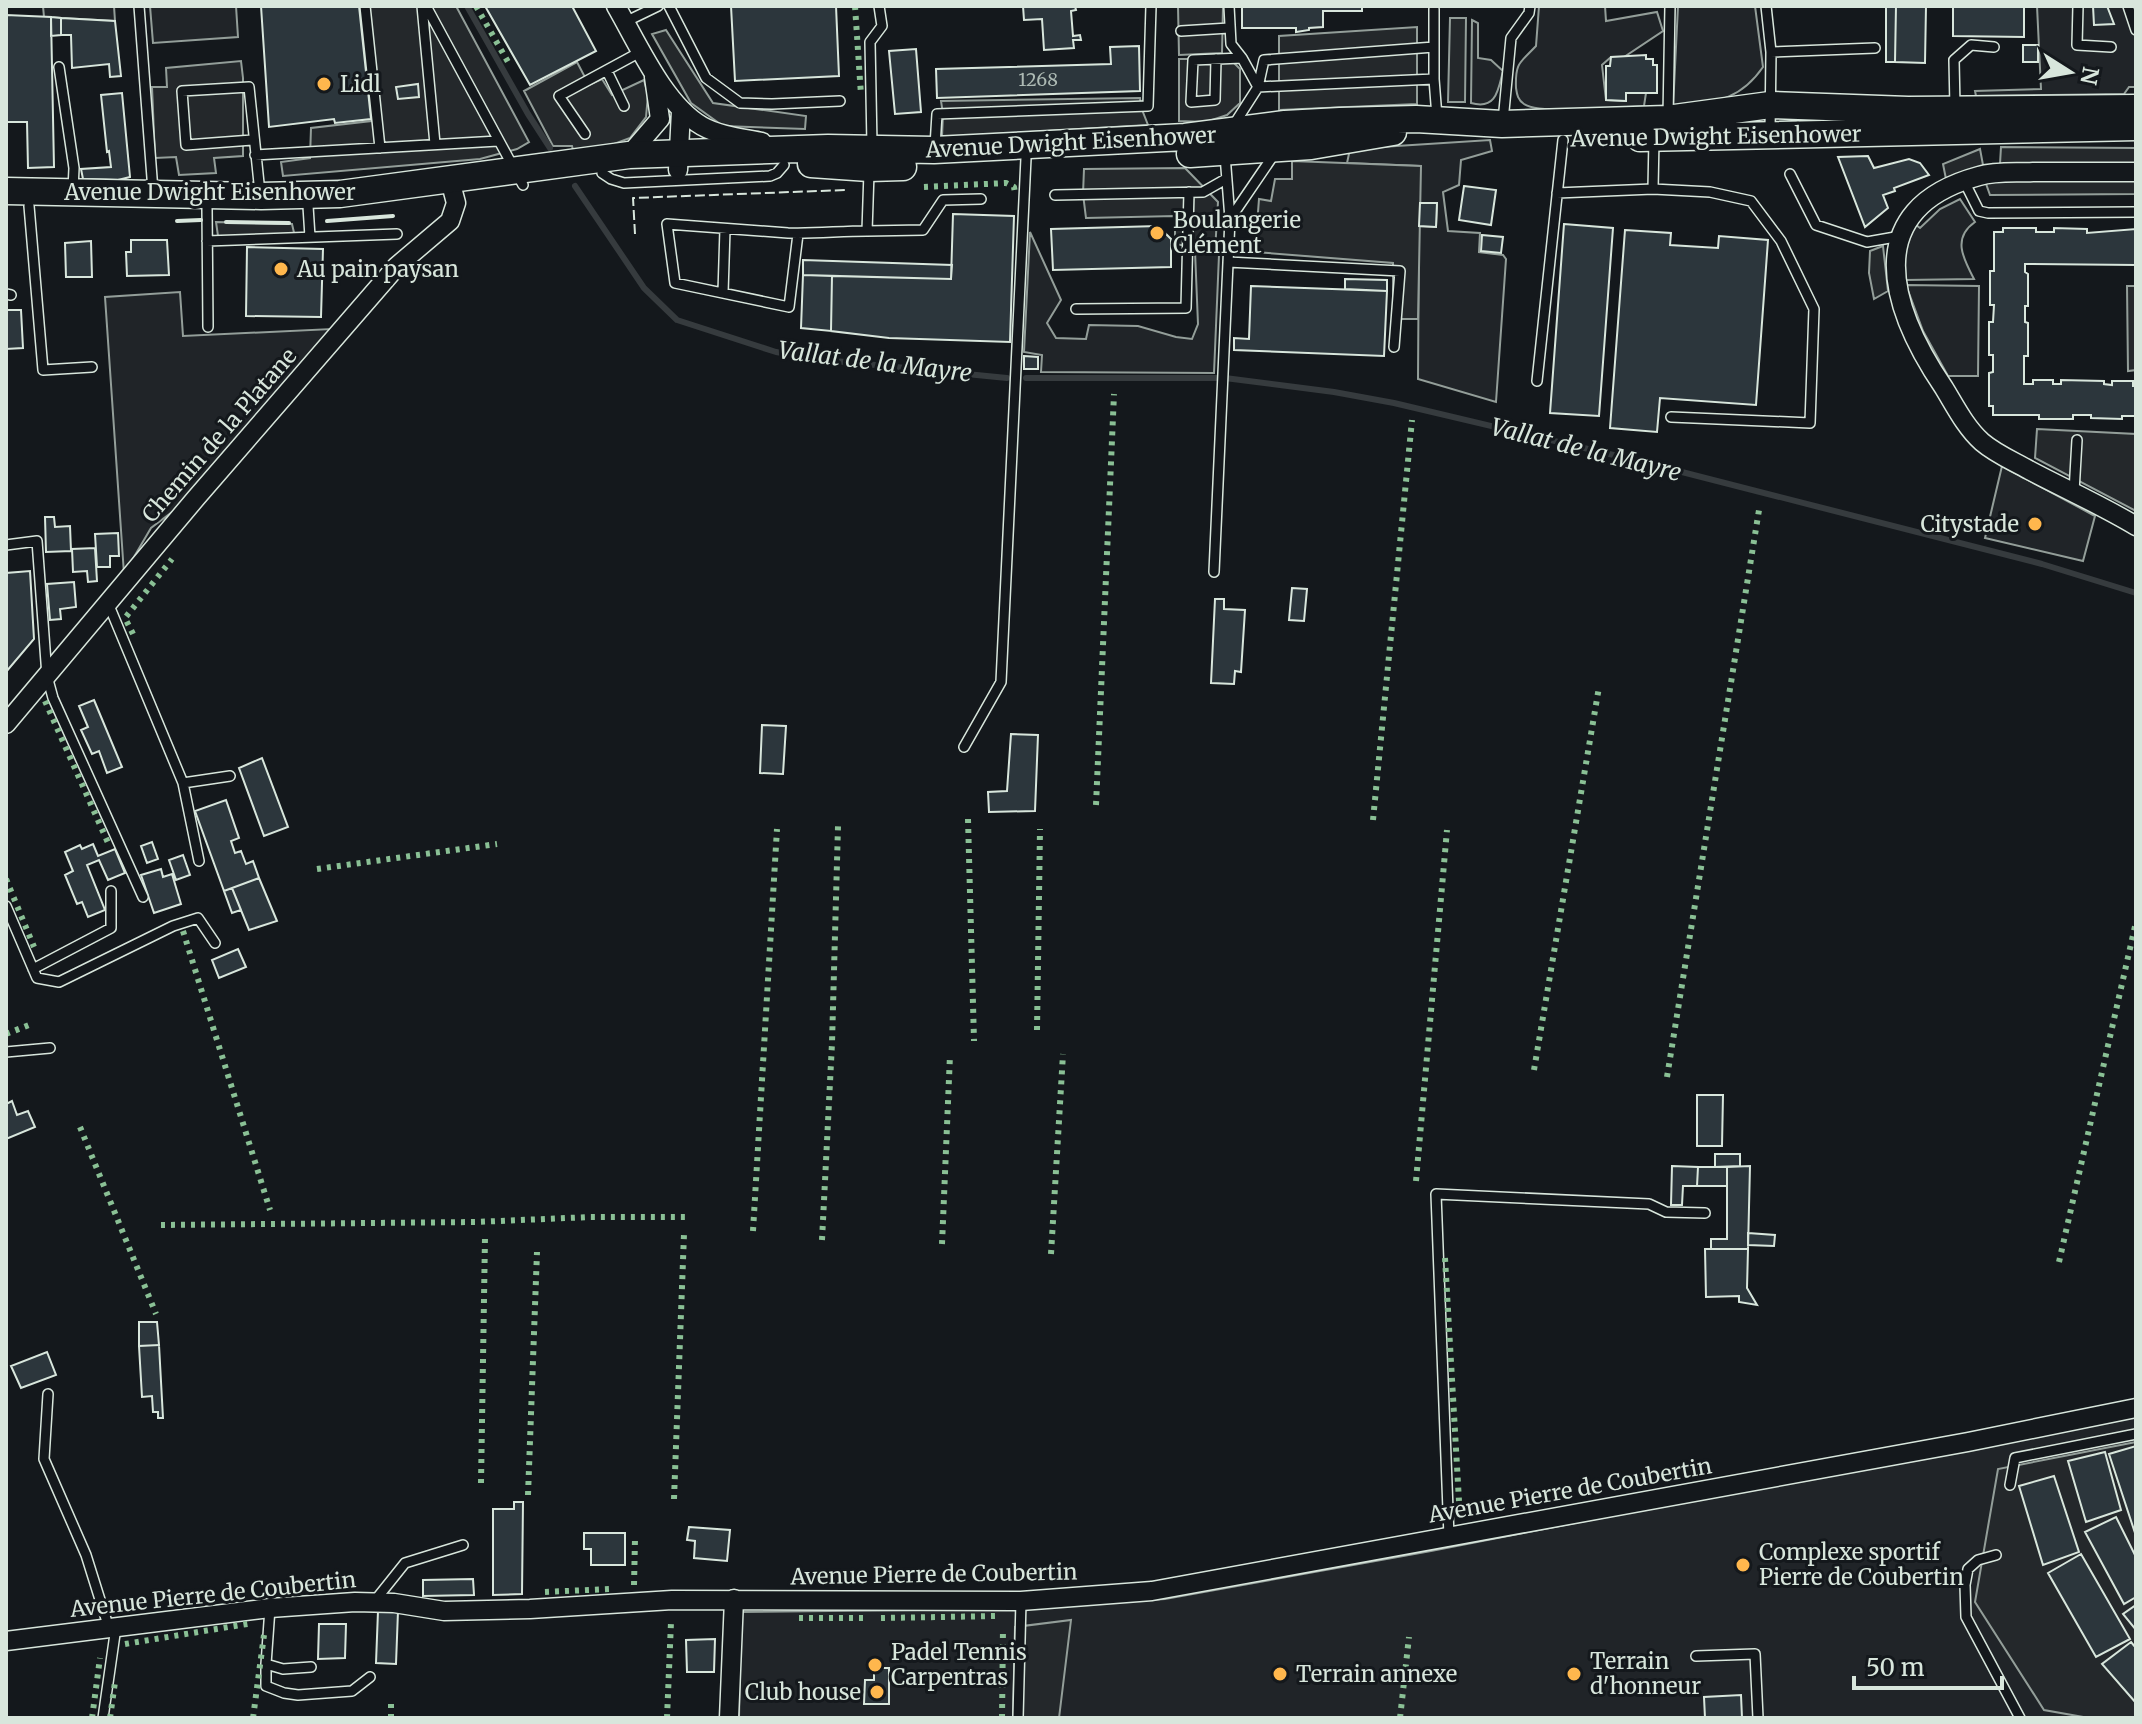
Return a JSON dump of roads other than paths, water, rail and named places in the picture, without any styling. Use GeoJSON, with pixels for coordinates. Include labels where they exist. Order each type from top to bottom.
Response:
{"type":"FeatureCollection","features":[{"type":"Feature","properties":{"kind":"main road","name":"Avenue Dwight Eisenhower"},"geometry":{"type":"LineString","coordinates":[[871,159],[934,150],[1226,142],[1278,149],[1409,130],[1563,140],[1661,128],[1770,105],[1956,120],[2136,127]]}},
{"type":"Feature","properties":{"kind":"main road","name":"Avenue Dwight Eisenhower"},"geometry":{"type":"LineString","coordinates":[[519,177],[602,173],[678,162],[792,157],[1026,158],[1102,152],[1174,155],[1285,124],[1340,121],[1438,121],[1770,134],[2136,108]]}},
{"type":"Feature","properties":{"kind":"main road","name":"Avenue Dwight Eisenhower"},"geometry":{"type":"LineString","coordinates":[[6,191],[261,196],[371,192],[453,188],[629,155],[678,162]]}},
{"type":"Feature","properties":{"kind":"main road","name":"Avenue Dwight Eisenhower"},"geometry":{"type":"LineString","coordinates":[[17,206],[91,203],[207,208],[308,206],[423,201],[453,188]]}},
{"type":"Feature","properties":{"kind":"street"},"geometry":{"type":"LineString","coordinates":[[621,14],[653,71],[681,111],[717,133],[792,157]]}},
{"type":"Feature","properties":{"kind":"street"},"geometry":{"type":"LineString","coordinates":[[653,71],[660,119],[678,162]]}},
{"type":"Feature","properties":{"kind":"street"},"geometry":{"type":"LineString","coordinates":[[678,162],[681,111]]}},
{"type":"Feature","properties":{"kind":"street"},"geometry":{"type":"LineString","coordinates":[[629,155],[660,119]]}},
{"type":"Feature","properties":{"kind":"street"},"geometry":{"type":"LineString","coordinates":[[2136,172],[1997,173],[1964,181],[1930,198],[1908,221],[1901,236],[1895,275],[1905,316],[1922,356],[1981,441],[1999,454],[2136,526]]}},
{"type":"Feature","properties":{"kind":"street","name":"Chemin de la Platane"},"geometry":{"type":"LineString","coordinates":[[6,724],[397,266],[450,221],[454,212],[453,188]]}},
{"type":"Feature","properties":{"kind":"street","name":"Avenue Pierre de Coubertin"},"geometry":{"type":"LineString","coordinates":[[6,1641],[270,1608],[373,1603],[444,1611],[734,1599],[1021,1601],[1152,1591],[1968,1442],[2136,1408]]}},
{"type":"Feature","properties":{"kind":"street"},"geometry":{"type":"LineString","coordinates":[[729,1718],[734,1599]]}},
{"type":"Feature","properties":{"kind":"lane"},"geometry":{"type":"LineString","coordinates":[[139,6],[153,194]]}},
{"type":"Feature","properties":{"kind":"lane"},"geometry":{"type":"LineString","coordinates":[[365,6],[380,148]]}},
{"type":"Feature","properties":{"kind":"lane"},"geometry":{"type":"LineString","coordinates":[[424,6],[435,144]]}},
{"type":"Feature","properties":{"kind":"lane"},"geometry":{"type":"LineString","coordinates":[[424,6],[519,177]]}},
{"type":"Feature","properties":{"kind":"lane"},"geometry":{"type":"LineString","coordinates":[[621,14],[658,6]]}},
{"type":"Feature","properties":{"kind":"lane"},"geometry":{"type":"LineString","coordinates":[[669,6],[706,78],[740,103],[840,101]]}},
{"type":"Feature","properties":{"kind":"lane"},"geometry":{"type":"LineString","coordinates":[[867,231],[871,159],[870,42],[882,26],[879,6]]}},
{"type":"Feature","properties":{"kind":"lane"},"geometry":{"type":"LineString","coordinates":[[934,150],[937,114],[1148,106],[1151,6]]}},
{"type":"Feature","properties":{"kind":"lane"},"geometry":{"type":"LineString","coordinates":[[1229,6],[1231,44],[1258,87]]}},
{"type":"Feature","properties":{"kind":"lane"},"geometry":{"type":"LineString","coordinates":[[1502,124],[1511,38],[1529,13],[1530,6]]}},
{"type":"Feature","properties":{"kind":"lane"},"geometry":{"type":"LineString","coordinates":[[1653,189],[1670,6]]}},
{"type":"Feature","properties":{"kind":"lane"},"geometry":{"type":"LineString","coordinates":[[1766,6],[1771,52],[1770,134]]}},
{"type":"Feature","properties":{"kind":"lane"},"geometry":{"type":"LineString","coordinates":[[2078,6],[2077,45],[2111,47]]}},
{"type":"Feature","properties":{"kind":"lane"},"geometry":{"type":"LineString","coordinates":[[2128,6],[2136,30]]}},
{"type":"Feature","properties":{"kind":"lane"},"geometry":{"type":"LineString","coordinates":[[1434,9],[1434,79],[1438,121]]}},
{"type":"Feature","properties":{"kind":"lane"},"geometry":{"type":"LineString","coordinates":[[1181,31],[1229,28]]}},
{"type":"Feature","properties":{"kind":"lane"},"geometry":{"type":"LineString","coordinates":[[1956,120],[1954,60],[1971,45],[1994,47]]}},
{"type":"Feature","properties":{"kind":"lane"},"geometry":{"type":"LineString","coordinates":[[1214,572],[1230,219],[1226,142],[1258,87],[1264,60],[1434,47]]}},
{"type":"Feature","properties":{"kind":"lane"},"geometry":{"type":"LineString","coordinates":[[1771,52],[1875,48]]}},
{"type":"Feature","properties":{"kind":"lane"},"geometry":{"type":"LineString","coordinates":[[585,134],[559,96],[642,51]]}},
{"type":"Feature","properties":{"kind":"lane"},"geometry":{"type":"LineString","coordinates":[[1216,59],[1215,100],[1191,102],[1193,60],[1216,59],[1242,58]]}},
{"type":"Feature","properties":{"kind":"lane"},"geometry":{"type":"LineString","coordinates":[[59,67],[74,168],[73,193]]}},
{"type":"Feature","properties":{"kind":"lane"},"geometry":{"type":"LineString","coordinates":[[607,71],[624,106]]}},
{"type":"Feature","properties":{"kind":"lane"},"geometry":{"type":"LineString","coordinates":[[1258,87],[1434,79]]}},
{"type":"Feature","properties":{"kind":"lane"},"geometry":{"type":"LineString","coordinates":[[252,140],[186,145],[182,91],[249,87],[252,140],[261,196]]}},
{"type":"Feature","properties":{"kind":"lane"},"geometry":{"type":"LineString","coordinates":[[1537,381],[1563,140]]}},
{"type":"Feature","properties":{"kind":"lane"},"geometry":{"type":"LineString","coordinates":[[255,155],[498,141]]}},
{"type":"Feature","properties":{"kind":"lane"},"geometry":{"type":"LineString","coordinates":[[1230,219],[1278,149]]}},
{"type":"Feature","properties":{"kind":"lane"},"geometry":{"type":"LineString","coordinates":[[602,173],[624,183],[737,179],[770,176],[792,157]]}},
{"type":"Feature","properties":{"kind":"lane"},"geometry":{"type":"LineString","coordinates":[[964,747],[1001,682],[1026,158]]}},
{"type":"Feature","properties":{"kind":"lane"},"geometry":{"type":"LineString","coordinates":[[1790,174],[1816,225],[1867,242],[1901,236]]}},
{"type":"Feature","properties":{"kind":"lane"},"geometry":{"type":"LineString","coordinates":[[1055,195],[1203,192],[1226,179]]}},
{"type":"Feature","properties":{"kind":"lane"},"geometry":{"type":"LineString","coordinates":[[1964,181],[1979,211],[1988,213],[2136,212]]}},
{"type":"Feature","properties":{"kind":"lane"},"geometry":{"type":"LineString","coordinates":[[1557,193],[1653,189],[1710,192],[1751,201],[1781,241],[1814,309],[1810,423],[1671,417]]}},
{"type":"Feature","properties":{"kind":"lane"},"geometry":{"type":"LineString","coordinates":[[1076,309],[1186,308],[1189,192]]}},
{"type":"Feature","properties":{"kind":"lane"},"geometry":{"type":"LineString","coordinates":[[798,234],[789,307],[675,283],[667,224],[798,234],[923,230],[943,200],[981,199]]}},
{"type":"Feature","properties":{"kind":"lane"},"geometry":{"type":"LineString","coordinates":[[17,206],[43,370],[92,367]]}},
{"type":"Feature","properties":{"kind":"lane"},"geometry":{"type":"LineString","coordinates":[[308,206],[310,237]]}},
{"type":"Feature","properties":{"kind":"lane"},"geometry":{"type":"LineString","coordinates":[[207,208],[208,327]]}},
{"type":"Feature","properties":{"kind":"lane"},"geometry":{"type":"LineString","coordinates":[[723,293],[725,229]]}},
{"type":"Feature","properties":{"kind":"lane"},"geometry":{"type":"LineString","coordinates":[[207,241],[397,234]]}},
{"type":"Feature","properties":{"kind":"lane"},"geometry":{"type":"LineString","coordinates":[[1228,262],[1400,271],[1394,347]]}},
{"type":"Feature","properties":{"kind":"lane"},"geometry":{"type":"LineString","coordinates":[[2074,492],[2077,440]]}},
{"type":"Feature","properties":{"kind":"lane"},"geometry":{"type":"LineString","coordinates":[[6,545],[37,541],[47,676],[53,698],[143,897]]}},
{"type":"Feature","properties":{"kind":"lane"},"geometry":{"type":"LineString","coordinates":[[108,603],[183,783],[199,861]]}},
{"type":"Feature","properties":{"kind":"lane"},"geometry":{"type":"LineString","coordinates":[[183,783],[230,776]]}},
{"type":"Feature","properties":{"kind":"lane"},"geometry":{"type":"LineString","coordinates":[[33,969],[111,928],[111,891]]}},
{"type":"Feature","properties":{"kind":"lane"},"geometry":{"type":"LineString","coordinates":[[6,906],[37,978],[59,982],[173,926],[198,918],[215,943]]}},
{"type":"Feature","properties":{"kind":"lane"},"geometry":{"type":"LineString","coordinates":[[6,1052],[50,1048]]}},
{"type":"Feature","properties":{"kind":"lane"},"geometry":{"type":"LineString","coordinates":[[1449,1537],[1436,1194],[1649,1204],[1666,1212],[1705,1213]]}},
{"type":"Feature","properties":{"kind":"lane"},"geometry":{"type":"LineString","coordinates":[[48,1394],[44,1459],[86,1555],[107,1622],[116,1627],[103,1718]]}},
{"type":"Feature","properties":{"kind":"lane"},"geometry":{"type":"LineString","coordinates":[[2010,1485],[2015,1458],[2136,1434]]}},
{"type":"Feature","properties":{"kind":"lane"},"geometry":{"type":"LineString","coordinates":[[373,1603],[405,1563],[463,1545]]}},
{"type":"Feature","properties":{"kind":"lane"},"geometry":{"type":"LineString","coordinates":[[1996,1555],[1978,1560],[1968,1569],[1966,1617],[2020,1718]]}},
{"type":"Feature","properties":{"kind":"lane"},"geometry":{"type":"LineString","coordinates":[[1018,1718],[1021,1601]]}},
{"type":"Feature","properties":{"kind":"lane"},"geometry":{"type":"LineString","coordinates":[[270,1608],[266,1686],[298,1695],[352,1691],[370,1677]]}},
{"type":"Feature","properties":{"kind":"lane"},"geometry":{"type":"LineString","coordinates":[[1696,1656],[1755,1654],[1758,1718]]}},
{"type":"Feature","properties":{"kind":"lane"},"geometry":{"type":"LineString","coordinates":[[266,1664],[283,1669],[311,1667]]}},
{"type":"Feature","properties":{"kind":"waterway","name":"Vallat de la Mayre"},"geometry":{"type":"LineString","coordinates":[[467,6],[550,148]]}},
{"type":"Feature","properties":{"kind":"waterway","name":"Vallat de la Mayre"},"geometry":{"type":"LineString","coordinates":[[575,186],[644,288],[677,320],[776,352],[825,360],[1007,378]]}},
{"type":"Feature","properties":{"kind":"waterway","name":"Vallat de la Mayre"},"geometry":{"type":"LineString","coordinates":[[1026,378],[1225,378],[1394,403],[1639,461],[2042,564],[2136,593]]}},
{"type":"Feature","properties":{"kind":"place","name":"Lidl"},"geometry":{"type":"Point","coordinates":[324,84]}},
{"type":"Feature","properties":{"kind":"place","name":"Boulangerie Clément"},"geometry":{"type":"Point","coordinates":[1157,233]}},
{"type":"Feature","properties":{"kind":"place","name":"Au pain paysan"},"geometry":{"type":"Point","coordinates":[281,269]}},
{"type":"Feature","properties":{"kind":"place","name":"Citystade"},"geometry":{"type":"Point","coordinates":[2035,524]}},
{"type":"Feature","properties":{"kind":"place","name":"Complexe sportif Pierre de Coubertin"},"geometry":{"type":"Point","coordinates":[1743,1565]}},
{"type":"Feature","properties":{"kind":"place","name":"Padel Tennis Carpentras"},"geometry":{"type":"Point","coordinates":[875,1665]}},
{"type":"Feature","properties":{"kind":"place","name":"Terrain annexe"},"geometry":{"type":"Point","coordinates":[1280,1674]}},
{"type":"Feature","properties":{"kind":"place","name":"Terrain d'honneur"},"geometry":{"type":"Point","coordinates":[1574,1674]}},
{"type":"Feature","properties":{"kind":"place","name":"Club house"},"geometry":{"type":"Point","coordinates":[877,1692]}}]}
